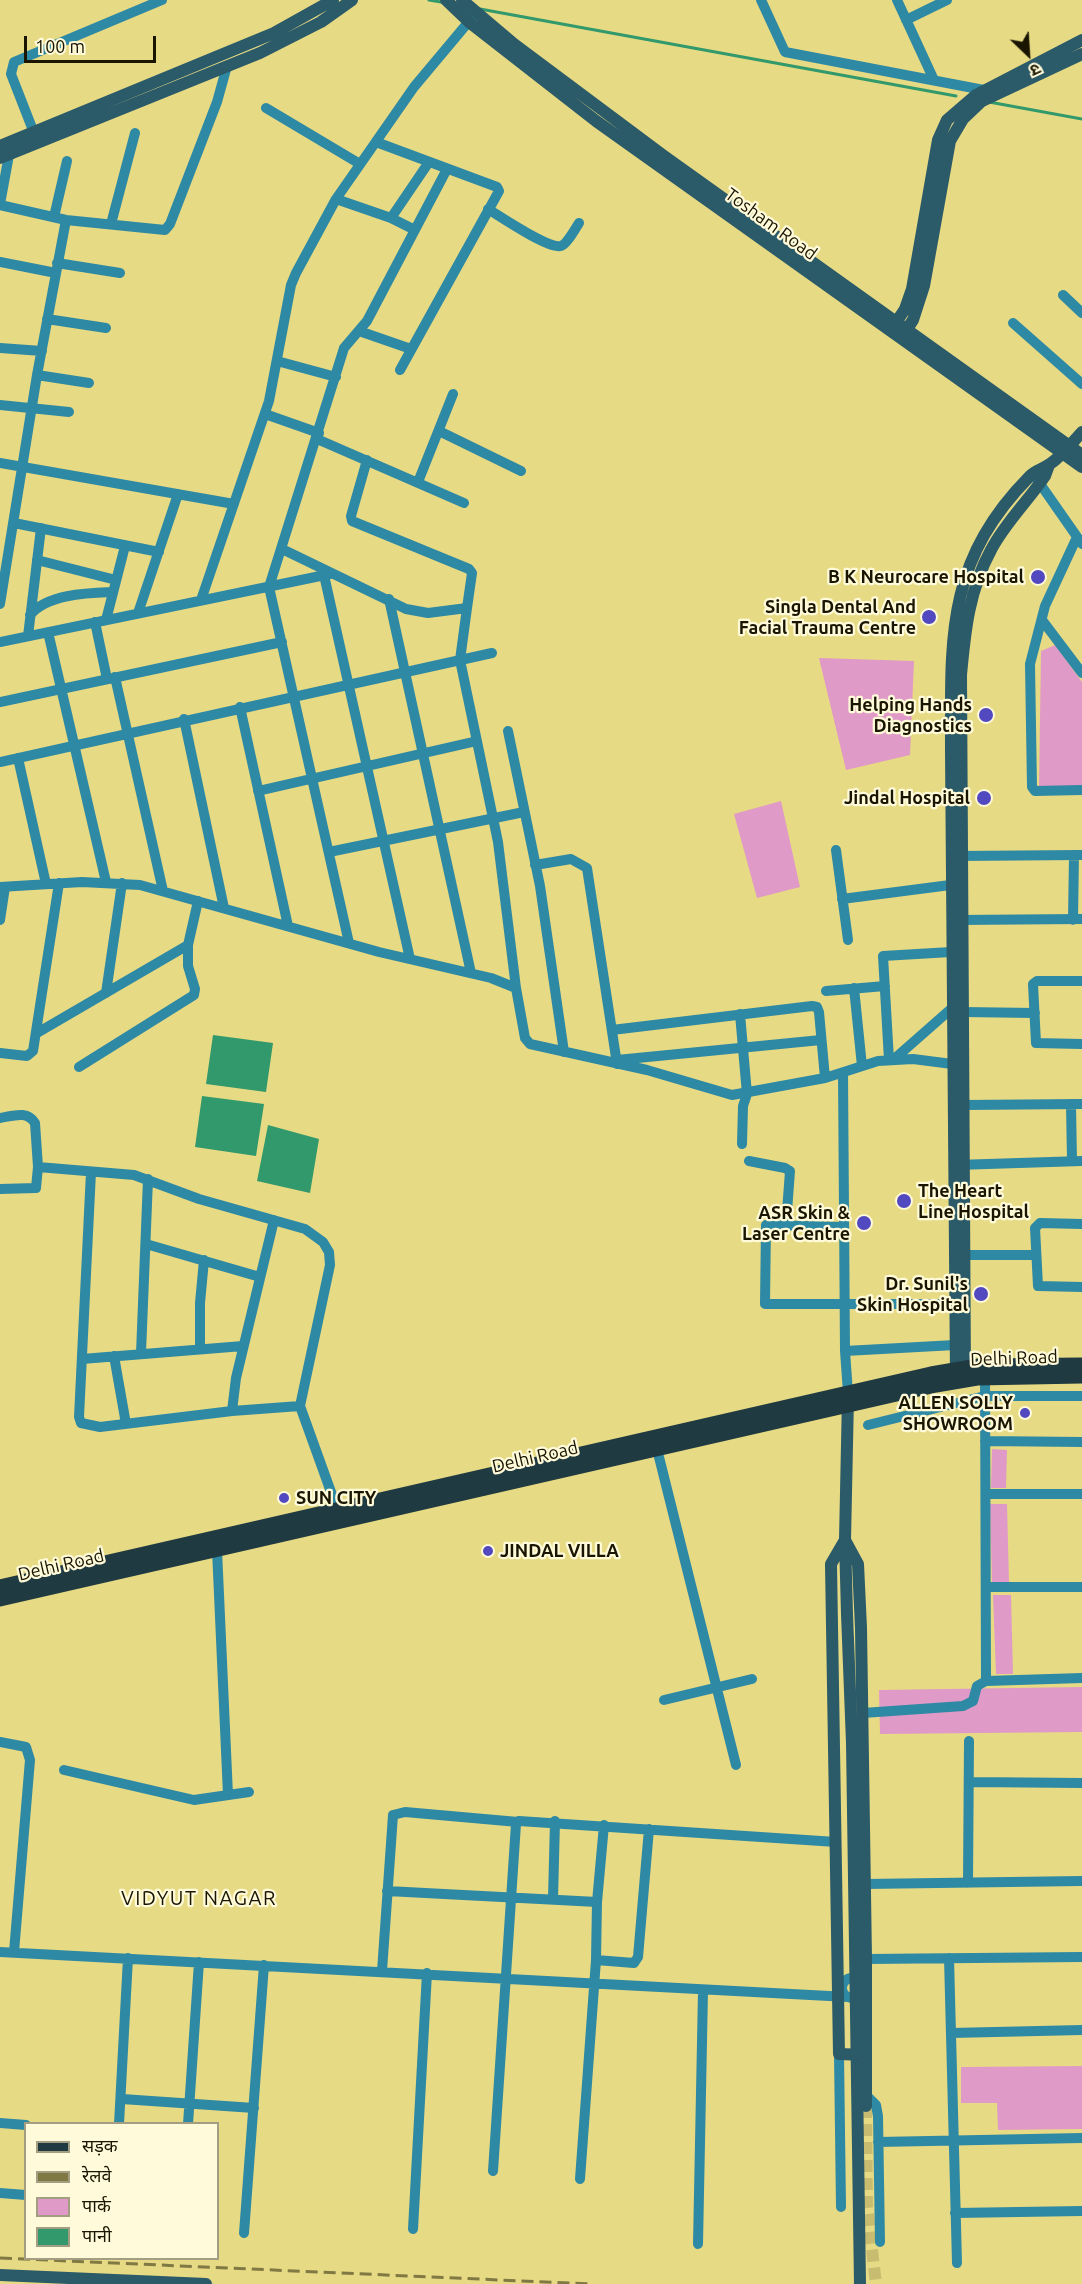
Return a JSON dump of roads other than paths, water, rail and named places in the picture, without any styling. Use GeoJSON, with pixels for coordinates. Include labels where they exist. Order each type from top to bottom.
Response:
{"type":"FeatureCollection","features":[{"type":"Feature","properties":{"kind":"main road"},"geometry":{"type":"LineString","coordinates":[[4,151],[274,33],[333,0]]}},
{"type":"Feature","properties":{"kind":"main road"},"geometry":{"type":"LineString","coordinates":[[35,138],[227,66],[321,22],[352,0]]}},
{"type":"Feature","properties":{"kind":"main road","name":"Tosham Road"},"geometry":{"type":"LineString","coordinates":[[446,0],[1066,449],[1082,467]]}},
{"type":"Feature","properties":{"kind":"main road","name":"Tosham Road"},"geometry":{"type":"LineString","coordinates":[[462,0],[472,18]]}},
{"type":"Feature","properties":{"kind":"main road"},"geometry":{"type":"LineString","coordinates":[[899,329],[912,289],[939,140],[947,120],[984,90],[1082,40]]}},
{"type":"Feature","properties":{"kind":"main road"},"geometry":{"type":"LineString","coordinates":[[899,329],[924,286],[950,141],[963,119],[982,101],[1082,54]]}},
{"type":"Feature","properties":{"kind":"main road"},"geometry":{"type":"LineString","coordinates":[[957,856],[951,668],[954,618],[967,567],[983,533],[1005,506],[1082,432]]}},
{"type":"Feature","properties":{"kind":"main road","name":"Tosham Road"},"geometry":{"type":"LineString","coordinates":[[1066,449],[1082,454]]}},
{"type":"Feature","properties":{"kind":"main road"},"geometry":{"type":"LineString","coordinates":[[961,1375],[957,856],[961,675],[965,627],[973,589],[991,549],[1015,515],[1036,478]]}},
{"type":"Feature","properties":{"kind":"main road"},"geometry":{"type":"LineString","coordinates":[[1005,506],[1015,515]]}},
{"type":"Feature","properties":{"kind":"main road"},"geometry":{"type":"LineString","coordinates":[[957,920],[951,952],[957,1011]]}},
{"type":"Feature","properties":{"kind":"main road"},"geometry":{"type":"LineString","coordinates":[[957,1065],[963,1105],[958,1165]]}},
{"type":"Feature","properties":{"kind":"main road"},"geometry":{"type":"LineString","coordinates":[[960,1304],[955,1345],[961,1375]]}},
{"type":"Feature","properties":{"kind":"main road","name":"Delhi Road"},"geometry":{"type":"LineString","coordinates":[[0,1599],[217,1550],[340,1515],[848,1399],[961,1375],[1082,1365]]}},
{"type":"Feature","properties":{"kind":"main road","name":"Delhi Road"},"geometry":{"type":"LineString","coordinates":[[985,1372],[1082,1376]]}},
{"type":"Feature","properties":{"kind":"main road"},"geometry":{"type":"LineString","coordinates":[[848,1399],[845,1540],[852,1743],[860,2284]]}},
{"type":"Feature","properties":{"kind":"main road","name":"Delhi Road"},"geometry":{"type":"LineString","coordinates":[[0,1587],[657,1449],[848,1399]]}},
{"type":"Feature","properties":{"kind":"main road"},"geometry":{"type":"LineString","coordinates":[[845,1540],[858,1564],[863,1713],[866,1959],[862,1979],[866,2100]]}},
{"type":"Feature","properties":{"kind":"main road"},"geometry":{"type":"LineString","coordinates":[[845,1540],[831,1564],[843,1997],[839,2054],[866,2055]]}},
{"type":"Feature","properties":{"kind":"main road"},"geometry":{"type":"LineString","coordinates":[[0,2275],[46,2280],[206,2284]]}},
{"type":"Feature","properties":{"kind":"street"},"geometry":{"type":"LineString","coordinates":[[35,138],[11,74],[14,62],[162,0]]}},
{"type":"Feature","properties":{"kind":"street"},"geometry":{"type":"LineString","coordinates":[[761,0],[785,52],[998,93]]}},
{"type":"Feature","properties":{"kind":"street"},"geometry":{"type":"LineString","coordinates":[[897,0],[934,80]]}},
{"type":"Feature","properties":{"kind":"street"},"geometry":{"type":"LineString","coordinates":[[906,20],[947,0]]}},
{"type":"Feature","properties":{"kind":"street"},"geometry":{"type":"LineString","coordinates":[[201,600],[265,414],[291,285],[336,199],[414,87],[472,18]]}},
{"type":"Feature","properties":{"kind":"street"},"geometry":{"type":"LineString","coordinates":[[4,151],[0,205],[66,220],[165,230],[170,224],[217,102],[227,66]]}},
{"type":"Feature","properties":{"kind":"street"},"geometry":{"type":"LineString","coordinates":[[267,108],[360,164]]}},
{"type":"Feature","properties":{"kind":"street"},"geometry":{"type":"LineString","coordinates":[[111,224],[135,133]]}},
{"type":"Feature","properties":{"kind":"street"},"geometry":{"type":"LineString","coordinates":[[376,142],[497,187],[499,191],[400,370]]}},
{"type":"Feature","properties":{"kind":"street"},"geometry":{"type":"LineString","coordinates":[[54,217],[67,161]]}},
{"type":"Feature","properties":{"kind":"street"},"geometry":{"type":"LineString","coordinates":[[391,218],[429,162]]}},
{"type":"Feature","properties":{"kind":"street"},"geometry":{"type":"LineString","coordinates":[[349,944],[269,586],[345,348],[367,321],[447,169]]}},
{"type":"Feature","properties":{"kind":"street"},"geometry":{"type":"LineString","coordinates":[[336,199],[391,218],[415,230]]}},
{"type":"Feature","properties":{"kind":"street"},"geometry":{"type":"LineString","coordinates":[[488,209],[528,234],[558,246],[564,244],[579,224]]}},
{"type":"Feature","properties":{"kind":"street"},"geometry":{"type":"LineString","coordinates":[[0,604],[5,546],[14,523],[37,375],[66,220]]}},
{"type":"Feature","properties":{"kind":"street"},"geometry":{"type":"LineString","coordinates":[[0,261],[120,273]]}},
{"type":"Feature","properties":{"kind":"street"},"geometry":{"type":"LineString","coordinates":[[1062,295],[1082,313]]}},
{"type":"Feature","properties":{"kind":"street"},"geometry":{"type":"LineString","coordinates":[[47,319],[106,328]]}},
{"type":"Feature","properties":{"kind":"street"},"geometry":{"type":"LineString","coordinates":[[1013,324],[1082,384]]}},
{"type":"Feature","properties":{"kind":"street"},"geometry":{"type":"LineString","coordinates":[[359,331],[411,349]]}},
{"type":"Feature","properties":{"kind":"street"},"geometry":{"type":"LineString","coordinates":[[0,348],[42,351]]}},
{"type":"Feature","properties":{"kind":"street"},"geometry":{"type":"LineString","coordinates":[[277,361],[336,377]]}},
{"type":"Feature","properties":{"kind":"street"},"geometry":{"type":"LineString","coordinates":[[37,375],[89,383]]}},
{"type":"Feature","properties":{"kind":"street"},"geometry":{"type":"LineString","coordinates":[[418,482],[453,394]]}},
{"type":"Feature","properties":{"kind":"street"},"geometry":{"type":"LineString","coordinates":[[0,405],[69,412]]}},
{"type":"Feature","properties":{"kind":"street"},"geometry":{"type":"LineString","coordinates":[[265,414],[464,503]]}},
{"type":"Feature","properties":{"kind":"street"},"geometry":{"type":"LineString","coordinates":[[439,431],[521,471]]}},
{"type":"Feature","properties":{"kind":"street"},"geometry":{"type":"LineString","coordinates":[[367,460],[351,516],[352,520],[469,569],[472,573],[460,646],[460,660],[493,818],[516,988],[526,1042],[617,1062],[724,1094],[747,1094],[825,1078],[862,1066],[891,1060],[913,1059],[957,1065]]}},
{"type":"Feature","properties":{"kind":"street"},"geometry":{"type":"LineString","coordinates":[[0,464],[234,504]]}},
{"type":"Feature","properties":{"kind":"street"},"geometry":{"type":"LineString","coordinates":[[1036,478],[1080,541],[1045,606],[1030,664],[1032,787],[1035,791],[1082,790]]}},
{"type":"Feature","properties":{"kind":"street"},"geometry":{"type":"LineString","coordinates":[[138,613],[177,494]]}},
{"type":"Feature","properties":{"kind":"street"},"geometry":{"type":"LineString","coordinates":[[14,523],[159,552]]}},
{"type":"Feature","properties":{"kind":"street"},"geometry":{"type":"LineString","coordinates":[[28,636],[41,528]]}},
{"type":"Feature","properties":{"kind":"street"},"geometry":{"type":"LineString","coordinates":[[125,546],[113,592],[101,621],[111,678],[128,734],[163,891]]}},
{"type":"Feature","properties":{"kind":"street"},"geometry":{"type":"LineString","coordinates":[[282,549],[328,574],[406,609],[428,613],[467,608]]}},
{"type":"Feature","properties":{"kind":"street"},"geometry":{"type":"LineString","coordinates":[[37,560],[116,580]]}},
{"type":"Feature","properties":{"kind":"street"},"geometry":{"type":"LineString","coordinates":[[0,642],[328,574]]}},
{"type":"Feature","properties":{"kind":"street"},"geometry":{"type":"LineString","coordinates":[[328,574],[348,684],[410,959]]}},
{"type":"Feature","properties":{"kind":"street"},"geometry":{"type":"LineString","coordinates":[[30,615],[42,606],[66,598],[113,592]]}},
{"type":"Feature","properties":{"kind":"street"},"geometry":{"type":"LineString","coordinates":[[388,599],[471,973]]}},
{"type":"Feature","properties":{"kind":"street"},"geometry":{"type":"LineString","coordinates":[[1042,620],[1082,673]]}},
{"type":"Feature","properties":{"kind":"street"},"geometry":{"type":"LineString","coordinates":[[48,632],[106,882]]}},
{"type":"Feature","properties":{"kind":"street"},"geometry":{"type":"LineString","coordinates":[[0,702],[282,642]]}},
{"type":"Feature","properties":{"kind":"street"},"geometry":{"type":"LineString","coordinates":[[0,762],[128,734],[184,719],[492,653]]}},
{"type":"Feature","properties":{"kind":"street"},"geometry":{"type":"LineString","coordinates":[[240,707],[288,926]]}},
{"type":"Feature","properties":{"kind":"street"},"geometry":{"type":"LineString","coordinates":[[184,719],[224,908]]}},
{"type":"Feature","properties":{"kind":"street"},"geometry":{"type":"LineString","coordinates":[[508,730],[535,865],[564,1052]]}},
{"type":"Feature","properties":{"kind":"street"},"geometry":{"type":"LineString","coordinates":[[258,791],[477,741]]}},
{"type":"Feature","properties":{"kind":"street"},"geometry":{"type":"LineString","coordinates":[[18,758],[46,884]]}},
{"type":"Feature","properties":{"kind":"street"},"geometry":{"type":"LineString","coordinates":[[329,852],[524,812]]}},
{"type":"Feature","properties":{"kind":"street"},"geometry":{"type":"LineString","coordinates":[[836,850],[848,940]]}},
{"type":"Feature","properties":{"kind":"street"},"geometry":{"type":"LineString","coordinates":[[957,856],[1078,855],[1078,920],[957,920]]}},
{"type":"Feature","properties":{"kind":"street"},"geometry":{"type":"LineString","coordinates":[[535,865],[570,859],[587,868],[617,1062]]}},
{"type":"Feature","properties":{"kind":"street"},"geometry":{"type":"LineString","coordinates":[[0,920],[3,887],[58,883],[122,883],[163,891],[349,944],[471,973],[516,988]]}},
{"type":"Feature","properties":{"kind":"street"},"geometry":{"type":"LineString","coordinates":[[0,1053],[30,1055],[38,1033],[58,883]]}},
{"type":"Feature","properties":{"kind":"street"},"geometry":{"type":"LineString","coordinates":[[106,993],[122,883]]}},
{"type":"Feature","properties":{"kind":"street"},"geometry":{"type":"LineString","coordinates":[[842,899],[957,884]]}},
{"type":"Feature","properties":{"kind":"street"},"geometry":{"type":"LineString","coordinates":[[79,1067],[194,995],[195,989],[188,966],[188,945],[198,901]]}},
{"type":"Feature","properties":{"kind":"street"},"geometry":{"type":"LineString","coordinates":[[38,1033],[188,945]]}},
{"type":"Feature","properties":{"kind":"street"},"geometry":{"type":"LineString","coordinates":[[891,1060],[884,955],[951,952]]}},
{"type":"Feature","properties":{"kind":"street"},"geometry":{"type":"LineString","coordinates":[[1082,981],[1035,982],[1036,1043],[1082,1044]]}},
{"type":"Feature","properties":{"kind":"street"},"geometry":{"type":"LineString","coordinates":[[826,991],[885,986]]}},
{"type":"Feature","properties":{"kind":"street"},"geometry":{"type":"LineString","coordinates":[[854,988],[862,1066]]}},
{"type":"Feature","properties":{"kind":"street"},"geometry":{"type":"LineString","coordinates":[[612,1030],[817,1007],[825,1078]]}},
{"type":"Feature","properties":{"kind":"street"},"geometry":{"type":"LineString","coordinates":[[891,1060],[957,1011],[1035,1013]]}},
{"type":"Feature","properties":{"kind":"street"},"geometry":{"type":"LineString","coordinates":[[740,1014],[747,1094],[743,1106],[742,1144]]}},
{"type":"Feature","properties":{"kind":"street"},"geometry":{"type":"LineString","coordinates":[[617,1062],[821,1040]]}},
{"type":"Feature","properties":{"kind":"street"},"geometry":{"type":"LineString","coordinates":[[843,1072],[844,1351],[848,1399]]}},
{"type":"Feature","properties":{"kind":"street"},"geometry":{"type":"LineString","coordinates":[[958,1165],[1077,1161],[1076,1104],[963,1105]]}},
{"type":"Feature","properties":{"kind":"street"},"geometry":{"type":"LineString","coordinates":[[0,1118],[28,1115],[32,1119],[38,1167],[36,1188],[0,1189]]}},
{"type":"Feature","properties":{"kind":"street"},"geometry":{"type":"LineString","coordinates":[[749,1161],[790,1171],[786,1225]]}},
{"type":"Feature","properties":{"kind":"street"},"geometry":{"type":"LineString","coordinates":[[38,1167],[124,1173],[148,1179],[199,1199],[314,1233],[329,1252],[330,1265],[300,1406],[340,1515]]}},
{"type":"Feature","properties":{"kind":"street"},"geometry":{"type":"LineString","coordinates":[[90,1172],[79,1417],[81,1423],[100,1427],[232,1411],[300,1406]]}},
{"type":"Feature","properties":{"kind":"street"},"geometry":{"type":"LineString","coordinates":[[141,1353],[148,1179]]}},
{"type":"Feature","properties":{"kind":"street"},"geometry":{"type":"LineString","coordinates":[[232,1411],[243,1346],[274,1220]]}},
{"type":"Feature","properties":{"kind":"street"},"geometry":{"type":"LineString","coordinates":[[844,1227],[769,1224],[764,1227],[765,1304],[960,1304]]}},
{"type":"Feature","properties":{"kind":"street"},"geometry":{"type":"LineString","coordinates":[[1082,1224],[1037,1224],[1035,1255],[1038,1286],[1082,1287]]}},
{"type":"Feature","properties":{"kind":"street"},"geometry":{"type":"LineString","coordinates":[[146,1244],[260,1276]]}},
{"type":"Feature","properties":{"kind":"street"},"geometry":{"type":"LineString","coordinates":[[959,1255],[1035,1255]]}},
{"type":"Feature","properties":{"kind":"street"},"geometry":{"type":"LineString","coordinates":[[200,1348],[200,1302],[204,1260]]}},
{"type":"Feature","properties":{"kind":"street"},"geometry":{"type":"LineString","coordinates":[[844,1351],[955,1345]]}},
{"type":"Feature","properties":{"kind":"street"},"geometry":{"type":"LineString","coordinates":[[82,1359],[243,1346]]}},
{"type":"Feature","properties":{"kind":"street"},"geometry":{"type":"LineString","coordinates":[[114,1356],[126,1424]]}},
{"type":"Feature","properties":{"kind":"street"},"geometry":{"type":"LineString","coordinates":[[985,1372],[986,1681]]}},
{"type":"Feature","properties":{"kind":"street"},"geometry":{"type":"LineString","coordinates":[[868,1425],[985,1396],[1082,1396]]}},
{"type":"Feature","properties":{"kind":"street"},"geometry":{"type":"LineString","coordinates":[[986,1441],[1082,1442]]}},
{"type":"Feature","properties":{"kind":"street"},"geometry":{"type":"LineString","coordinates":[[657,1449],[736,1765]]}},
{"type":"Feature","properties":{"kind":"street"},"geometry":{"type":"LineString","coordinates":[[986,1494],[1082,1494]]}},
{"type":"Feature","properties":{"kind":"street"},"geometry":{"type":"LineString","coordinates":[[217,1550],[228,1795]]}},
{"type":"Feature","properties":{"kind":"street"},"geometry":{"type":"LineString","coordinates":[[986,1587],[1082,1587]]}},
{"type":"Feature","properties":{"kind":"street"},"geometry":{"type":"LineString","coordinates":[[863,1713],[963,1706],[973,1701],[977,1686],[986,1681],[1082,1678]]}},
{"type":"Feature","properties":{"kind":"street"},"geometry":{"type":"LineString","coordinates":[[664,1700],[752,1679]]}},
{"type":"Feature","properties":{"kind":"street"},"geometry":{"type":"LineString","coordinates":[[968,1883],[969,1741]]}},
{"type":"Feature","properties":{"kind":"street"},"geometry":{"type":"LineString","coordinates":[[0,1742],[26,1747],[30,1760],[14,1952]]}},
{"type":"Feature","properties":{"kind":"street"},"geometry":{"type":"LineString","coordinates":[[64,1770],[179,1798],[202,1800],[249,1792]]}},
{"type":"Feature","properties":{"kind":"street"},"geometry":{"type":"LineString","coordinates":[[969,1782],[1082,1783]]}},
{"type":"Feature","properties":{"kind":"street"},"geometry":{"type":"LineString","coordinates":[[382,1971],[393,1815],[405,1812],[518,1822],[524,1819],[837,1842]]}},
{"type":"Feature","properties":{"kind":"street"},"geometry":{"type":"LineString","coordinates":[[552,1899],[555,1821]]}},
{"type":"Feature","properties":{"kind":"street"},"geometry":{"type":"LineString","coordinates":[[493,2171],[518,1822]]}},
{"type":"Feature","properties":{"kind":"street"},"geometry":{"type":"LineString","coordinates":[[579,2179],[604,1825]]}},
{"type":"Feature","properties":{"kind":"street"},"geometry":{"type":"LineString","coordinates":[[596,1960],[634,1963],[639,1957],[649,1828]]}},
{"type":"Feature","properties":{"kind":"street"},"geometry":{"type":"LineString","coordinates":[[865,1884],[1082,1881]]}},
{"type":"Feature","properties":{"kind":"street"},"geometry":{"type":"LineString","coordinates":[[387,1891],[597,1902]]}},
{"type":"Feature","properties":{"kind":"street"},"geometry":{"type":"LineString","coordinates":[[0,1952],[507,1977],[703,1991],[843,1997],[858,1995],[861,1991],[862,1979]]}},
{"type":"Feature","properties":{"kind":"street"},"geometry":{"type":"LineString","coordinates":[[866,1959],[1082,1957]]}},
{"type":"Feature","properties":{"kind":"street"},"geometry":{"type":"LineString","coordinates":[[119,2122],[128,1958]]}},
{"type":"Feature","properties":{"kind":"street"},"geometry":{"type":"LineString","coordinates":[[949,1958],[957,2263]]}},
{"type":"Feature","properties":{"kind":"street"},"geometry":{"type":"LineString","coordinates":[[188,2122],[199,1962]]}},
{"type":"Feature","properties":{"kind":"street"},"geometry":{"type":"LineString","coordinates":[[244,2233],[264,1965]]}},
{"type":"Feature","properties":{"kind":"street"},"geometry":{"type":"LineString","coordinates":[[413,2229],[427,1973]]}},
{"type":"Feature","properties":{"kind":"street"},"geometry":{"type":"LineString","coordinates":[[698,2244],[703,1991]]}},
{"type":"Feature","properties":{"kind":"street"},"geometry":{"type":"LineString","coordinates":[[951,2033],[1082,2030]]}},
{"type":"Feature","properties":{"kind":"street"},"geometry":{"type":"LineString","coordinates":[[839,2054],[842,2206]]}},
{"type":"Feature","properties":{"kind":"street"},"geometry":{"type":"LineString","coordinates":[[122,2099],[254,2108]]}},
{"type":"Feature","properties":{"kind":"street"},"geometry":{"type":"LineString","coordinates":[[866,2100],[876,2105],[880,2242]]}},
{"type":"Feature","properties":{"kind":"street"},"geometry":{"type":"LineString","coordinates":[[0,2123],[24,2124]]}},
{"type":"Feature","properties":{"kind":"street"},"geometry":{"type":"LineString","coordinates":[[878,2142],[1082,2138]]}},
{"type":"Feature","properties":{"kind":"street"},"geometry":{"type":"LineString","coordinates":[[0,2193],[24,2195]]}},
{"type":"Feature","properties":{"kind":"street"},"geometry":{"type":"LineString","coordinates":[[956,2213],[1082,2211]]}},
{"type":"Feature","properties":{"kind":"water"},"geometry":{"type":"Polygon","coordinates":[[[213,1035],[273,1043],[266,1092],[206,1084],[213,1035]]]}},
{"type":"Feature","properties":{"kind":"water"},"geometry":{"type":"Polygon","coordinates":[[[202,1096],[264,1104],[256,1156],[195,1147],[202,1096]]]}},
{"type":"Feature","properties":{"kind":"water"},"geometry":{"type":"Polygon","coordinates":[[[268,1125],[319,1139],[310,1193],[257,1181],[268,1125]]]}},
{"type":"Feature","properties":{"kind":"waterway"},"geometry":{"type":"LineString","coordinates":[[429,0],[441,2]]}},
{"type":"Feature","properties":{"kind":"waterway"},"geometry":{"type":"LineString","coordinates":[[480,9],[956,96]]}},
{"type":"Feature","properties":{"kind":"waterway"},"geometry":{"type":"LineString","coordinates":[[989,102],[1082,119]]}},
{"type":"Feature","properties":{"kind":"tunnel"},"geometry":{"type":"LineString","coordinates":[[866,2106],[867,2207],[876,2284]]}},
{"type":"Feature","properties":{"kind":"railway"},"geometry":{"type":"LineString","coordinates":[[0,2258],[24,2259]]}},
{"type":"Feature","properties":{"kind":"railway"},"geometry":{"type":"LineString","coordinates":[[45,2260],[591,2284]]}},
{"type":"Feature","properties":{"kind":"place","name":"B K Neurocare Hospital"},"geometry":{"type":"Point","coordinates":[1038,577]}},
{"type":"Feature","properties":{"kind":"place","name":"Singla Dental And Facial Trauma Centre"},"geometry":{"type":"Point","coordinates":[929,617]}},
{"type":"Feature","properties":{"kind":"place","name":"Helping Hands Diagnostics"},"geometry":{"type":"Point","coordinates":[986,715]}},
{"type":"Feature","properties":{"kind":"place","name":"Jindal Hospital"},"geometry":{"type":"Point","coordinates":[984,798]}},
{"type":"Feature","properties":{"kind":"place","name":"The Heart Line Hospital"},"geometry":{"type":"Point","coordinates":[904,1201]}},
{"type":"Feature","properties":{"kind":"place","name":"ASR Skin & Laser Centre"},"geometry":{"type":"Point","coordinates":[864,1223]}},
{"type":"Feature","properties":{"kind":"place","name":"Dr. Sunil's Skin Hospital"},"geometry":{"type":"Point","coordinates":[981,1294]}},
{"type":"Feature","properties":{"kind":"place","name":"ALLEN SOLLY SHOWROOM"},"geometry":{"type":"Point","coordinates":[1025,1413]}},
{"type":"Feature","properties":{"kind":"place","name":"SUN CITY"},"geometry":{"type":"Point","coordinates":[284,1498]}},
{"type":"Feature","properties":{"kind":"place","name":"JINDAL VILLA"},"geometry":{"type":"Point","coordinates":[488,1551]}},
{"type":"Feature","properties":{"kind":"district","name":"VIDYUT NAGAR"},"geometry":{"type":"Point","coordinates":[199,1898]}}]}
